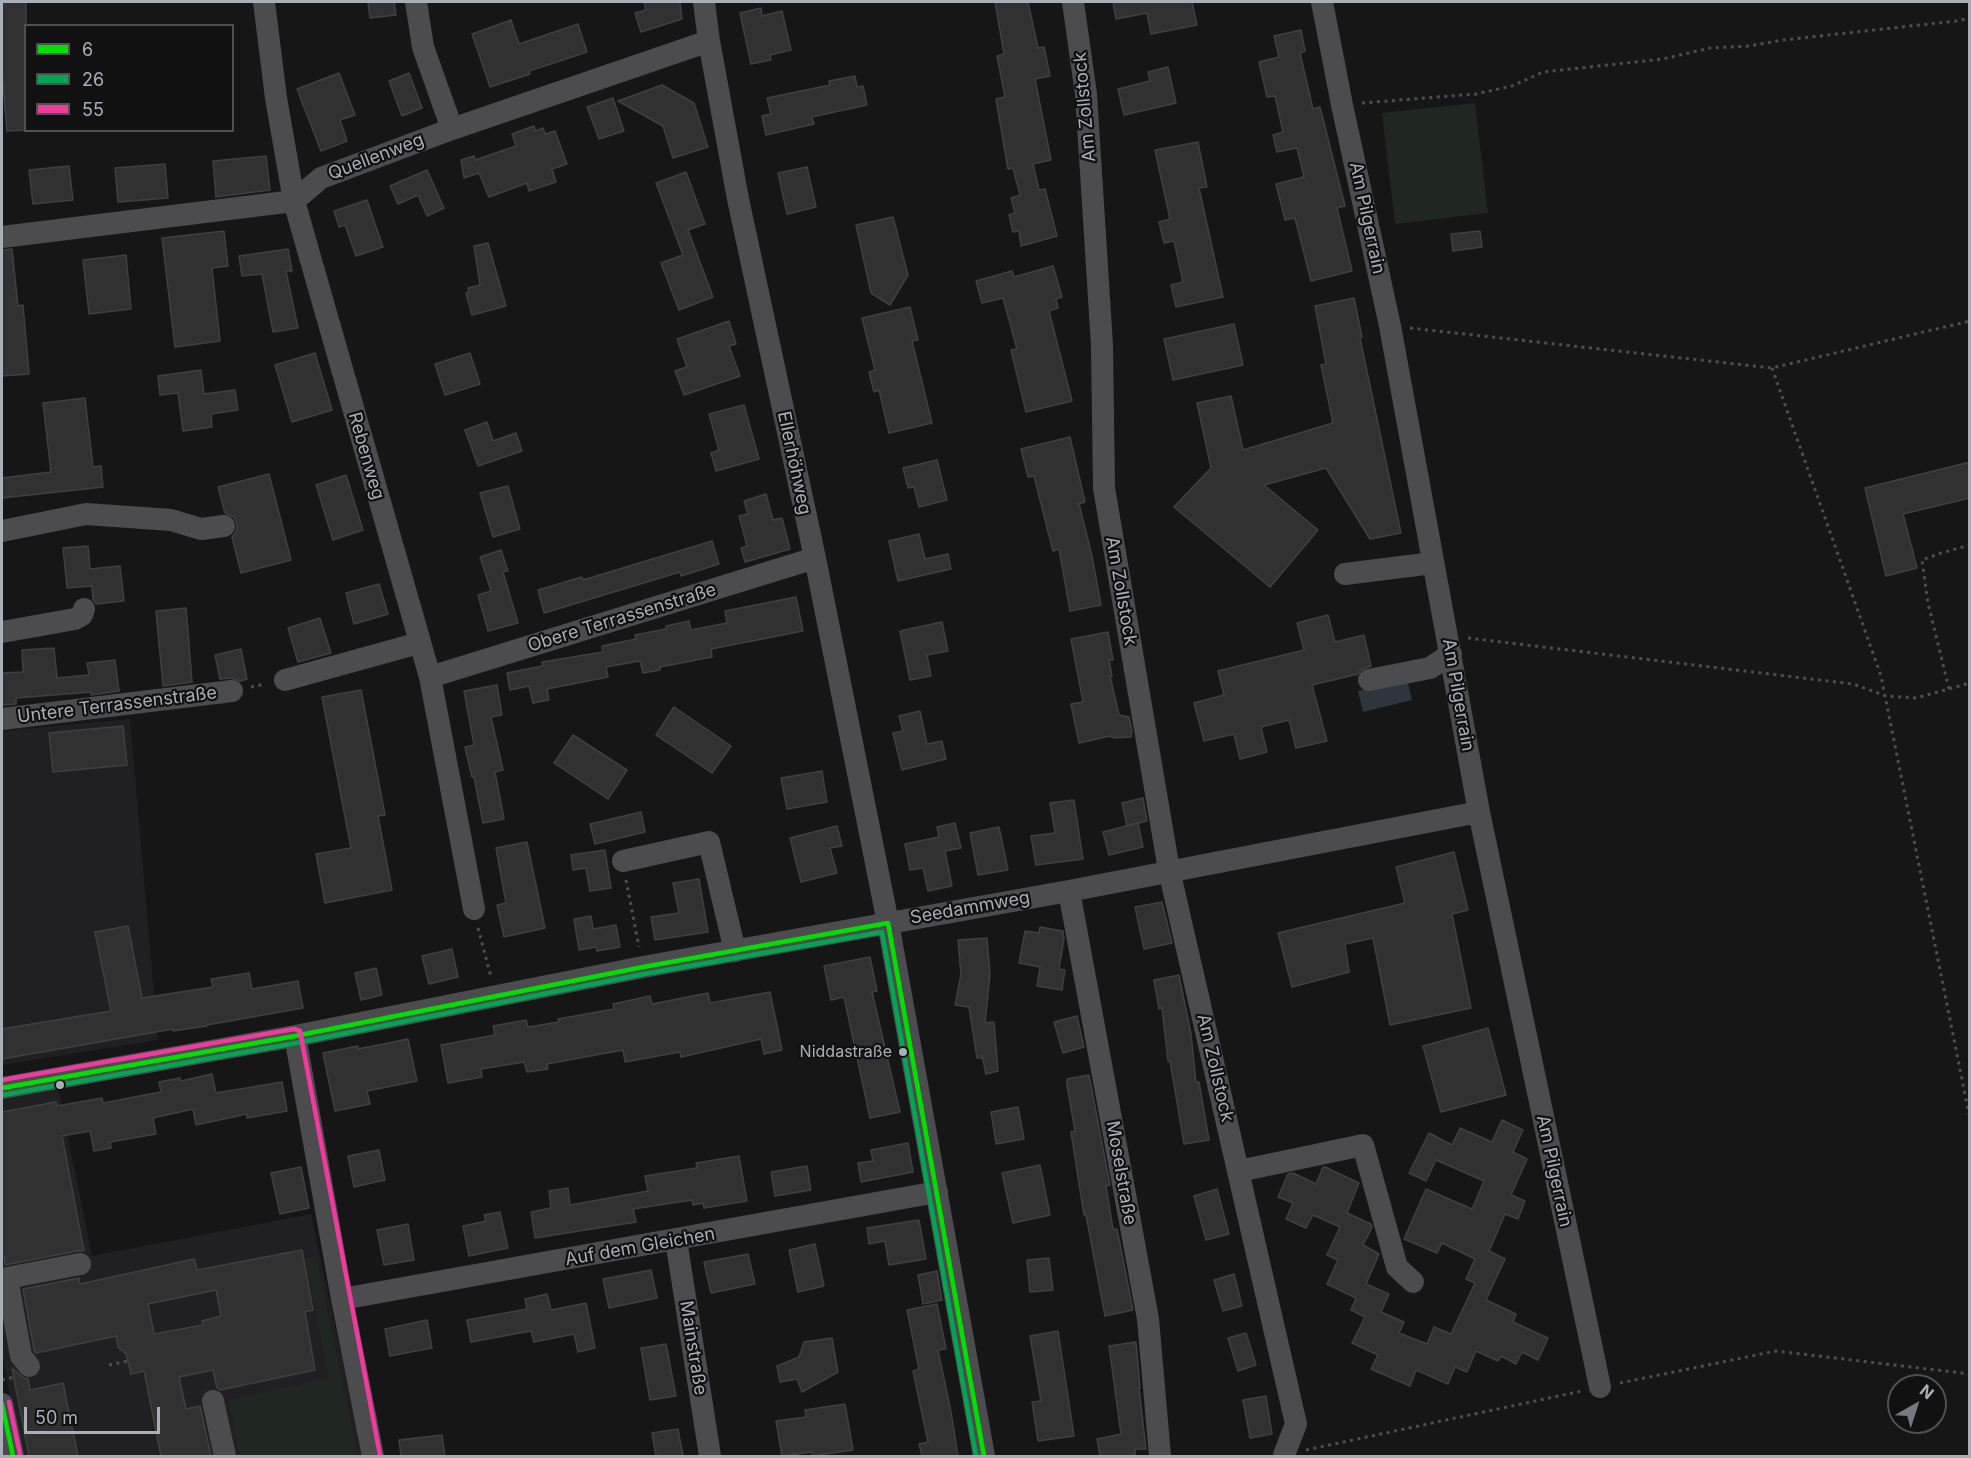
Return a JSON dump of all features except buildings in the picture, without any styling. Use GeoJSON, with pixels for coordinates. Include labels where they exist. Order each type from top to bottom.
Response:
{"type":"FeatureCollection","features":[{"type":"Feature","properties":{"kind":"street","name":"Rebenweg"},"geometry":{"type":"LineString","coordinates":[[264,2],[276,98],[294,201],[430,677],[474,909]]}},
{"type":"Feature","properties":{"kind":"street"},"geometry":{"type":"LineString","coordinates":[[416,2],[423,47],[452,129]]}},
{"type":"Feature","properties":{"kind":"street","name":"Ellerhöhweg"},"geometry":{"type":"LineString","coordinates":[[704,2],[708,41],[738,199],[815,558],[888,923]]}},
{"type":"Feature","properties":{"kind":"street","name":"Am Zollstock"},"geometry":{"type":"LineString","coordinates":[[1074,2],[1086,94],[1102,345],[1104,488],[1169,870],[1296,1424],[1284,1455]]}},
{"type":"Feature","properties":{"kind":"street","name":"Am Pilgerrain"},"geometry":{"type":"LineString","coordinates":[[1322,2],[1390,326],[1479,812],[1600,1388]]}},
{"type":"Feature","properties":{"kind":"street","name":"Quellenweg"},"geometry":{"type":"LineString","coordinates":[[294,201],[321,178],[452,129],[708,41]]}},
{"type":"Feature","properties":{"kind":"street"},"geometry":{"type":"LineString","coordinates":[[2,237],[294,201]]}},
{"type":"Feature","properties":{"kind":"street"},"geometry":{"type":"LineString","coordinates":[[2,531],[86,514],[171,520],[201,530],[224,526]]}},
{"type":"Feature","properties":{"kind":"street","name":"Obere Terrassenstraße"},"geometry":{"type":"LineString","coordinates":[[430,677],[815,558]]}},
{"type":"Feature","properties":{"kind":"street"},"geometry":{"type":"LineString","coordinates":[[1345,574],[1433,563]]}},
{"type":"Feature","properties":{"kind":"street"},"geometry":{"type":"LineString","coordinates":[[2,632],[75,619],[82,615],[84,609]]}},
{"type":"Feature","properties":{"kind":"street"},"geometry":{"type":"LineString","coordinates":[[285,680],[419,643]]}},
{"type":"Feature","properties":{"kind":"street"},"geometry":{"type":"LineString","coordinates":[[1369,680],[1430,668],[1449,645]]}},
{"type":"Feature","properties":{"kind":"street","name":"Untere Terrassenstraße"},"geometry":{"type":"LineString","coordinates":[[2,719],[232,692]]}},
{"type":"Feature","properties":{"kind":"street","name":"Seedammweg"},"geometry":{"type":"LineString","coordinates":[[2,1088],[295,1036],[643,967],[1069,891],[1479,812]]}},
{"type":"Feature","properties":{"kind":"street"},"geometry":{"type":"LineString","coordinates":[[623,861],[709,842],[735,951]]}},
{"type":"Feature","properties":{"kind":"street","name":"Moselstraße"},"geometry":{"type":"LineString","coordinates":[[1069,891],[1148,1319],[1160,1456]]}},
{"type":"Feature","properties":{"kind":"street"},"geometry":{"type":"LineString","coordinates":[[888,923],[984,1456]]}},
{"type":"Feature","properties":{"kind":"street"},"geometry":{"type":"LineString","coordinates":[[295,1036],[342,1299],[373,1456]]}},
{"type":"Feature","properties":{"kind":"street"},"geometry":{"type":"LineString","coordinates":[[1239,1172],[1363,1145],[1397,1266],[1413,1282]]}},
{"type":"Feature","properties":{"kind":"street","name":"Auf dem Gleichen"},"geometry":{"type":"LineString","coordinates":[[342,1299],[937,1192]]}},
{"type":"Feature","properties":{"kind":"street","name":"Mainstraße"},"geometry":{"type":"LineString","coordinates":[[676,1240],[710,1456]]}},
{"type":"Feature","properties":{"kind":"street"},"geometry":{"type":"LineString","coordinates":[[29,1366],[21,1356],[4,1279],[80,1264]]}},
{"type":"Feature","properties":{"kind":"street"},"geometry":{"type":"LineString","coordinates":[[213,1401],[225,1456]]}},
{"type":"Feature","properties":{"kind":"street"},"geometry":{"type":"LineString","coordinates":[[2,1404],[13,1456]]}},
{"type":"Feature","properties":{"kind":"path"},"geometry":{"type":"LineString","coordinates":[[1342,105],[1476,94],[1512,86],[1543,72],[1663,59],[1710,48],[1749,46],[1970,18]]}},
{"type":"Feature","properties":{"kind":"path"},"geometry":{"type":"LineString","coordinates":[[1390,326],[1772,368],[1970,321]]}},
{"type":"Feature","properties":{"kind":"path"},"geometry":{"type":"LineString","coordinates":[[1772,368],[1881,676],[1970,1119]]}},
{"type":"Feature","properties":{"kind":"path"},"geometry":{"type":"LineString","coordinates":[[1949,688],[1928,603],[1922,560],[1970,545]]}},
{"type":"Feature","properties":{"kind":"path"},"geometry":{"type":"LineString","coordinates":[[1449,645],[1853,684],[1886,696],[1916,698],[1970,682]]}},
{"type":"Feature","properties":{"kind":"path"},"geometry":{"type":"LineString","coordinates":[[232,692],[285,680]]}},
{"type":"Feature","properties":{"kind":"path"},"geometry":{"type":"LineString","coordinates":[[623,861],[643,967]]}},
{"type":"Feature","properties":{"kind":"path"},"geometry":{"type":"LineString","coordinates":[[474,909],[494,997]]}},
{"type":"Feature","properties":{"kind":"path"},"geometry":{"type":"LineString","coordinates":[[1284,1455],[1776,1351],[1970,1374]]}},
{"type":"Feature","properties":{"kind":"path"},"geometry":{"type":"LineString","coordinates":[[108,1365],[128,1361]]}},
{"type":"Feature","properties":{"kind":"shaded area"},"geometry":{"type":"Polygon","coordinates":[[[1475,103],[1488,213],[1395,224],[1382,113],[1475,103]]]}},
{"type":"Feature","properties":{"kind":"shaded area"},"geometry":{"type":"Polygon","coordinates":[[[1407,679],[1412,700],[1363,712],[1358,691],[1407,679]]]}},
{"type":"Feature","properties":{"kind":"shaded area"},"geometry":{"type":"Polygon","coordinates":[[[130,719],[158,1040],[2,1065],[2,731],[130,719]]]}},
{"type":"Feature","properties":{"kind":"shaded area"},"geometry":{"type":"Polygon","coordinates":[[[58,1087],[92,1256],[311,1214],[363,1456],[21,1456],[2,1353],[2,1096],[58,1087]]]}},
{"type":"Feature","properties":{"kind":"shaded area"},"geometry":{"type":"Polygon","coordinates":[[[316,1256],[358,1456],[240,1456],[228,1400],[329,1378],[305,1258],[316,1256]]]}},
{"type":"Feature","properties":{"kind":"transit line","name":"6"},"geometry":{"type":"LineString","coordinates":[[888,923],[984,1456]]}},
{"type":"Feature","properties":{"kind":"transit line","name":"6"},"geometry":{"type":"LineString","coordinates":[[2,1088],[295,1036],[643,967],[888,923]]}},
{"type":"Feature","properties":{"kind":"transit line","name":"26"},"geometry":{"type":"LineString","coordinates":[[3,1095],[296,1043],[644,974],[882,932],[976,1456]]}},
{"type":"Feature","properties":{"kind":"transit line","name":"55"},"geometry":{"type":"LineString","coordinates":[[2,1080],[294,1029],[300,1031],[380,1455]]}},
{"type":"Feature","properties":{"kind":"transit line","name":"55"},"geometry":{"type":"LineString","coordinates":[[9,1402],[20,1454]]}},
{"type":"Feature","properties":{"kind":"transit line","name":"6"},"geometry":{"type":"LineString","coordinates":[[2,1404],[13,1456]]}},
{"type":"Feature","properties":{"kind":"place","name":"Niddastraße"},"geometry":{"type":"Point","coordinates":[903,1052]}}]}
